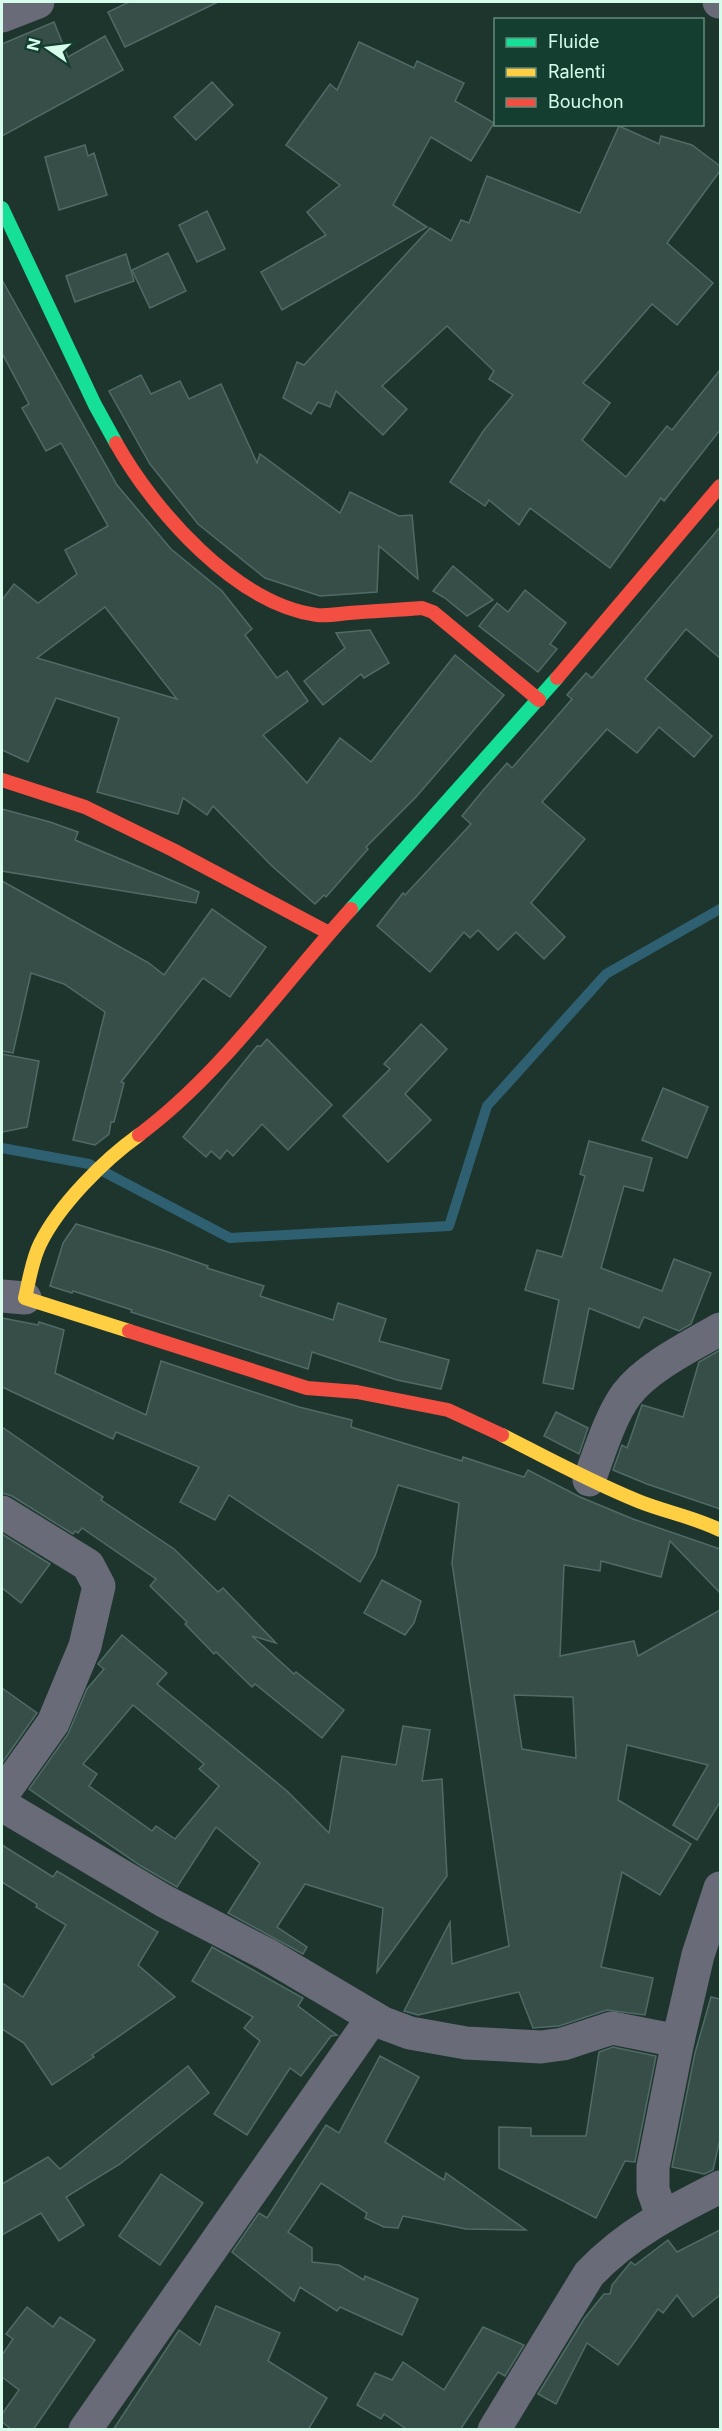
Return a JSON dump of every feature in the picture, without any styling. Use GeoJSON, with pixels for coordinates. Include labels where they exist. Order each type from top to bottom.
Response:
{"type":"FeatureCollection","features":[{"type":"Feature","properties":{"kind":"street"},"geometry":{"type":"LineString","coordinates":[[2,16],[38,2]]}},
{"type":"Feature","properties":{"kind":"street"},"geometry":{"type":"LineString","coordinates":[[2,208],[95,405],[134,475],[185,537],[255,594],[270,601],[318,615],[422,608],[434,612],[539,700]]}},
{"type":"Feature","properties":{"kind":"street"},"geometry":{"type":"LineString","coordinates":[[720,486],[539,700],[329,933],[210,1072],[168,1113],[110,1156],[63,1210],[39,1245],[13,1297],[307,1388],[357,1392],[447,1410],[474,1421],[589,1480],[640,1502],[706,1523],[720,1530]]}},
{"type":"Feature","properties":{"kind":"street"},"geometry":{"type":"LineString","coordinates":[[2,780],[85,807],[173,850],[329,933]]}},
{"type":"Feature","properties":{"kind":"street"},"geometry":{"type":"LineString","coordinates":[[589,1480],[617,1411],[636,1383],[681,1351],[720,1329]]}},
{"type":"Feature","properties":{"kind":"street"},"geometry":{"type":"LineString","coordinates":[[2,1512],[88,1565],[99,1586],[86,1646],[53,1723],[2,1795]]}},
{"type":"Feature","properties":{"kind":"street"},"geometry":{"type":"LineString","coordinates":[[2,1805],[164,1901],[268,1955],[383,2024],[410,2033],[466,2043],[541,2047],[562,2044],[612,2028],[678,2041]]}},
{"type":"Feature","properties":{"kind":"street"},"geometry":{"type":"LineString","coordinates":[[662,2216],[653,2190],[653,2167],[698,1955],[720,1888]]}},
{"type":"Feature","properties":{"kind":"street"},"geometry":{"type":"LineString","coordinates":[[85,2430],[373,2017]]}},
{"type":"Feature","properties":{"kind":"street"},"geometry":{"type":"LineString","coordinates":[[494,2430],[589,2274],[605,2258],[662,2216],[720,2187]]}},
{"type":"Feature","properties":{"kind":"building"},"geometry":{"type":"Polygon","coordinates":[[[129,2],[218,2],[125,47],[108,12],[129,2]]]}},
{"type":"Feature","properties":{"kind":"building"},"geometry":{"type":"Polygon","coordinates":[[[54,22],[68,57],[105,36],[123,70],[2,136],[2,44],[54,22]]]}},
{"type":"Feature","properties":{"kind":"building"},"geometry":{"type":"Polygon","coordinates":[[[359,42],[414,68],[417,61],[464,83],[455,101],[494,123],[471,161],[431,137],[393,205],[427,227],[282,310],[261,272],[326,235],[307,212],[340,185],[286,145],[330,84],[337,90],[359,42]]]}},
{"type":"Feature","properties":{"kind":"building"},"geometry":{"type":"Polygon","coordinates":[[[212,82],[233,105],[196,140],[174,117],[212,82]]]}},
{"type":"Feature","properties":{"kind":"building"},"geometry":{"type":"Polygon","coordinates":[[[619,126],[659,144],[661,136],[692,145],[720,166],[720,171],[667,243],[713,283],[677,325],[652,304],[583,383],[610,403],[582,440],[626,477],[667,426],[672,430],[720,370],[720,430],[664,501],[661,498],[610,568],[530,508],[519,525],[489,500],[485,506],[450,482],[484,430],[513,395],[489,379],[494,371],[447,326],[382,386],[407,409],[383,435],[336,391],[330,407],[318,402],[311,414],[283,398],[297,362],[304,365],[430,228],[451,241],[461,220],[469,223],[487,176],[580,213],[619,126]]]}},
{"type":"Feature","properties":{"kind":"building"},"geometry":{"type":"Polygon","coordinates":[[[85,145],[88,156],[94,153],[107,195],[59,210],[45,157],[85,145]]]}},
{"type":"Feature","properties":{"kind":"building"},"geometry":{"type":"Polygon","coordinates":[[[207,211],[225,249],[197,262],[179,225],[207,211]]]}},
{"type":"Feature","properties":{"kind":"building"},"geometry":{"type":"Polygon","coordinates":[[[168,253],[186,291],[150,308],[132,270],[168,253]]]}},
{"type":"Feature","properties":{"kind":"building"},"geometry":{"type":"Polygon","coordinates":[[[126,254],[134,281],[75,302],[66,276],[126,254]]]}},
{"type":"Feature","properties":{"kind":"building"},"geometry":{"type":"Polygon","coordinates":[[[2,280],[117,485],[171,549],[222,591],[252,629],[245,635],[277,678],[287,671],[308,701],[263,735],[307,783],[340,738],[371,762],[455,655],[504,695],[416,797],[366,847],[368,849],[326,897],[324,895],[315,904],[272,866],[213,806],[207,815],[183,798],[178,814],[97,792],[119,718],[56,698],[28,762],[2,750],[2,600],[14,584],[38,603],[77,574],[65,550],[108,526],[61,443],[46,451],[22,408],[29,404],[2,353],[2,280]],[[105,607],[37,658],[177,699],[105,607]]]}},
{"type":"Feature","properties":{"kind":"building"},"geometry":{"type":"Polygon","coordinates":[[[141,375],[151,394],[180,381],[189,399],[221,384],[257,463],[260,454],[340,513],[350,492],[399,516],[412,515],[418,579],[379,546],[377,592],[320,596],[265,578],[198,524],[150,464],[109,391],[141,375]]]}},
{"type":"Feature","properties":{"kind":"building"},"geometry":{"type":"Polygon","coordinates":[[[720,527],[720,658],[686,629],[645,679],[712,736],[694,757],[659,727],[637,753],[607,729],[542,802],[585,839],[531,903],[565,937],[544,959],[516,932],[498,950],[478,930],[470,938],[464,932],[430,972],[377,926],[403,893],[405,895],[471,824],[462,816],[480,794],[507,763],[512,768],[572,699],[567,695],[586,673],[592,678],[720,527]]]}},
{"type":"Feature","properties":{"kind":"building"},"geometry":{"type":"Polygon","coordinates":[[[453,566],[493,600],[467,616],[433,591],[453,566]]]}},
{"type":"Feature","properties":{"kind":"building"},"geometry":{"type":"Polygon","coordinates":[[[525,590],[566,623],[550,644],[557,649],[538,672],[479,626],[497,603],[508,612],[525,590]]]}},
{"type":"Feature","properties":{"kind":"building"},"geometry":{"type":"Polygon","coordinates":[[[370,630],[389,663],[364,678],[361,674],[323,705],[304,681],[345,648],[336,633],[370,630]]]}},
{"type":"Feature","properties":{"kind":"building"},"geometry":{"type":"Polygon","coordinates":[[[2,809],[78,832],[75,840],[199,892],[196,903],[2,871],[2,809]]]}},
{"type":"Feature","properties":{"kind":"building"},"geometry":{"type":"Polygon","coordinates":[[[2,881],[149,963],[164,975],[212,909],[266,947],[230,997],[203,978],[121,1082],[124,1083],[114,1122],[111,1122],[109,1134],[95,1145],[73,1140],[105,1012],[64,984],[31,973],[13,1053],[2,1051],[2,881]]]}},
{"type":"Feature","properties":{"kind":"building"},"geometry":{"type":"Polygon","coordinates":[[[421,1024],[447,1049],[405,1094],[431,1120],[388,1162],[343,1116],[390,1069],[384,1064],[421,1024]]]}},
{"type":"Feature","properties":{"kind":"building"},"geometry":{"type":"Polygon","coordinates":[[[267,1039],[332,1105],[288,1150],[262,1124],[233,1156],[227,1150],[220,1159],[211,1151],[206,1157],[183,1137],[257,1046],[261,1046],[267,1039]]]}},
{"type":"Feature","properties":{"kind":"building"},"geometry":{"type":"Polygon","coordinates":[[[2,1054],[39,1061],[27,1127],[2,1132],[2,1054]]]}},
{"type":"Feature","properties":{"kind":"building"},"geometry":{"type":"Polygon","coordinates":[[[663,1088],[708,1107],[687,1158],[642,1140],[663,1088]]]}},
{"type":"Feature","properties":{"kind":"building"},"geometry":{"type":"Polygon","coordinates":[[[589,1141],[652,1158],[643,1191],[624,1186],[601,1268],[662,1291],[674,1259],[711,1273],[691,1324],[679,1331],[644,1317],[639,1328],[589,1308],[573,1389],[543,1383],[559,1300],[525,1290],[537,1250],[562,1257],[585,1176],[580,1174],[589,1141]]]}},
{"type":"Feature","properties":{"kind":"building"},"geometry":{"type":"Polygon","coordinates":[[[76,1224],[165,1251],[208,1266],[207,1268],[264,1286],[260,1296],[333,1320],[338,1303],[386,1319],[379,1341],[449,1360],[441,1389],[397,1380],[312,1352],[308,1369],[73,1291],[72,1293],[50,1286],[63,1243],[76,1224]]]}},
{"type":"Feature","properties":{"kind":"building"},"geometry":{"type":"Polygon","coordinates":[[[2,1318],[38,1325],[39,1322],[64,1330],[55,1373],[146,1415],[161,1361],[299,1407],[352,1420],[351,1427],[462,1461],[463,1457],[524,1477],[528,1470],[580,1497],[633,1519],[720,1549],[720,1593],[670,1541],[661,1577],[601,1561],[600,1571],[564,1565],[560,1656],[634,1641],[638,1656],[720,1610],[720,1802],[697,1840],[673,1825],[708,1765],[627,1745],[618,1800],[691,1844],[660,1895],[622,1872],[601,1967],[653,1978],[645,2015],[607,2010],[559,2026],[533,2028],[519,1992],[418,2015],[404,2011],[450,1922],[452,1964],[509,1946],[452,1563],[459,1503],[398,1485],[375,1556],[360,1582],[229,1495],[215,1520],[180,1502],[199,1467],[116,1432],[113,1439],[2,1387],[2,1318]],[[514,1695],[522,1749],[576,1758],[573,1697],[514,1695]]]}},
{"type":"Feature","properties":{"kind":"building"},"geometry":{"type":"Polygon","coordinates":[[[720,1350],[720,1509],[613,1470],[622,1445],[627,1448],[642,1405],[683,1417],[699,1362],[720,1350]]]}},
{"type":"Feature","properties":{"kind":"building"},"geometry":{"type":"Polygon","coordinates":[[[556,1412],[588,1428],[579,1454],[544,1436],[556,1412]]]}},
{"type":"Feature","properties":{"kind":"building"},"geometry":{"type":"Polygon","coordinates":[[[2,1427],[103,1497],[101,1500],[174,1549],[218,1592],[223,1588],[276,1643],[252,1636],[294,1674],[296,1672],[344,1710],[322,1738],[255,1684],[252,1687],[216,1652],[214,1654],[185,1624],[187,1622],[150,1586],[156,1579],[82,1528],[78,1533],[75,1531],[73,1534],[12,1496],[2,1493],[2,1427]]]}},
{"type":"Feature","properties":{"kind":"building"},"geometry":{"type":"Polygon","coordinates":[[[2,1534],[50,1564],[21,1603],[2,1588],[2,1534]]]}},
{"type":"Feature","properties":{"kind":"building"},"geometry":{"type":"Polygon","coordinates":[[[382,1580],[421,1601],[414,1623],[405,1635],[364,1613],[382,1580]]]}},
{"type":"Feature","properties":{"kind":"building"},"geometry":{"type":"Polygon","coordinates":[[[122,1635],[167,1673],[157,1684],[287,1791],[329,1833],[342,1756],[396,1765],[403,1726],[430,1730],[422,1781],[442,1779],[447,1876],[377,1972],[383,1908],[305,1884],[277,1927],[307,1947],[303,1954],[228,1913],[260,1863],[216,1827],[177,1887],[141,1866],[29,1789],[68,1734],[87,1689],[104,1669],[98,1664],[122,1635]],[[133,1705],[83,1764],[97,1774],[89,1786],[152,1831],[156,1826],[175,1839],[219,1786],[199,1769],[204,1764],[133,1705]]]}},
{"type":"Feature","properties":{"kind":"building"},"geometry":{"type":"Polygon","coordinates":[[[2,1688],[37,1713],[2,1763],[2,1688]]]}},
{"type":"Feature","properties":{"kind":"building"},"geometry":{"type":"Polygon","coordinates":[[[2,1845],[53,1877],[57,1871],[158,1932],[138,1965],[175,1997],[52,2085],[24,2043],[2,2029],[2,1983],[23,1997],[66,1925],[2,1882],[2,1845]]]}},
{"type":"Feature","properties":{"kind":"building"},"geometry":{"type":"Polygon","coordinates":[[[212,1947],[303,1998],[298,2006],[337,2035],[331,2036],[301,2076],[290,2068],[247,2135],[214,2114],[260,2041],[244,2028],[253,2017],[192,1981],[212,1947]]]}},
{"type":"Feature","properties":{"kind":"building"},"geometry":{"type":"Polygon","coordinates":[[[711,1997],[720,1999],[720,2139],[713,2170],[704,2174],[672,2167],[695,2053],[711,1997]]]}},
{"type":"Feature","properties":{"kind":"building"},"geometry":{"type":"Polygon","coordinates":[[[613,2047],[656,2056],[635,2162],[625,2161],[596,2218],[499,2168],[499,2127],[531,2128],[531,2136],[586,2136],[599,2052],[613,2047]]]}},
{"type":"Feature","properties":{"kind":"building"},"geometry":{"type":"Polygon","coordinates":[[[380,2056],[419,2077],[385,2142],[444,2180],[446,2173],[526,2230],[466,2229],[403,2216],[398,2228],[384,2227],[365,2218],[367,2213],[321,2183],[288,2232],[312,2248],[312,2262],[339,2265],[364,2280],[365,2276],[418,2299],[402,2335],[340,2307],[337,2311],[300,2287],[294,2301],[232,2252],[259,2213],[267,2218],[326,2125],[339,2133],[380,2056]]]}},
{"type":"Feature","properties":{"kind":"building"},"geometry":{"type":"Polygon","coordinates":[[[188,2066],[209,2093],[120,2164],[66,2197],[84,2225],[59,2241],[41,2213],[2,2235],[2,2184],[48,2157],[60,2169],[188,2066]]]}},
{"type":"Feature","properties":{"kind":"building"},"geometry":{"type":"Polygon","coordinates":[[[161,2174],[203,2203],[160,2265],[119,2236],[161,2174]]]}},
{"type":"Feature","properties":{"kind":"building"},"geometry":{"type":"Polygon","coordinates":[[[720,2230],[720,2295],[693,2317],[677,2295],[663,2313],[658,2309],[618,2365],[587,2343],[556,2404],[538,2394],[584,2319],[604,2294],[610,2294],[612,2285],[631,2262],[635,2265],[668,2240],[677,2252],[720,2230]]]}},
{"type":"Feature","properties":{"kind":"building"},"geometry":{"type":"Polygon","coordinates":[[[216,2306],[280,2333],[268,2361],[327,2398],[308,2430],[113,2430],[179,2330],[200,2345],[216,2306]]]}},
{"type":"Feature","properties":{"kind":"building"},"geometry":{"type":"Polygon","coordinates":[[[27,2307],[53,2327],[60,2317],[95,2340],[33,2430],[12,2430],[2,2422],[2,2414],[19,2390],[2,2377],[2,2355],[13,2339],[6,2334],[27,2307]]]}},
{"type":"Feature","properties":{"kind":"building"},"geometry":{"type":"Polygon","coordinates":[[[483,2327],[524,2345],[505,2376],[498,2372],[460,2430],[408,2430],[384,2414],[381,2419],[357,2405],[375,2373],[392,2380],[403,2362],[444,2390],[483,2327]]]}},
{"type":"Feature","properties":{"kind":"waterway"},"geometry":{"type":"LineString","coordinates":[[2,1148],[89,1164],[230,1238],[449,1226],[487,1106],[606,974],[720,909]]}},
{"type":"Feature","properties":{"kind":"traffic: fast"},"geometry":{"type":"LineString","coordinates":[[2,208],[95,405],[116,443]]}},
{"type":"Feature","properties":{"kind":"traffic: fast"},"geometry":{"type":"LineString","coordinates":[[351,909],[557,678]]}},
{"type":"Feature","properties":{"kind":"traffic: slow"},"geometry":{"type":"LineString","coordinates":[[129,1331],[25,1298],[37,1250],[48,1229],[70,1199],[97,1170],[139,1135]]}},
{"type":"Feature","properties":{"kind":"traffic: slow"},"geometry":{"type":"LineString","coordinates":[[502,1435],[621,1494],[720,1530]]}},
{"type":"Feature","properties":{"kind":"traffic: jam"},"geometry":{"type":"LineString","coordinates":[[116,443],[152,497],[175,524],[228,574],[257,593],[287,607],[317,615],[422,608],[433,612],[539,700]]}},
{"type":"Feature","properties":{"kind":"traffic: jam"},"geometry":{"type":"LineString","coordinates":[[557,678],[720,486]]}},
{"type":"Feature","properties":{"kind":"traffic: jam"},"geometry":{"type":"LineString","coordinates":[[2,780],[85,807],[173,850],[329,933]]}},
{"type":"Feature","properties":{"kind":"traffic: jam"},"geometry":{"type":"LineString","coordinates":[[139,1135],[169,1111],[224,1056],[351,909]]}},
{"type":"Feature","properties":{"kind":"traffic: jam"},"geometry":{"type":"LineString","coordinates":[[129,1331],[307,1388],[357,1392],[448,1410],[502,1435]]}}]}
